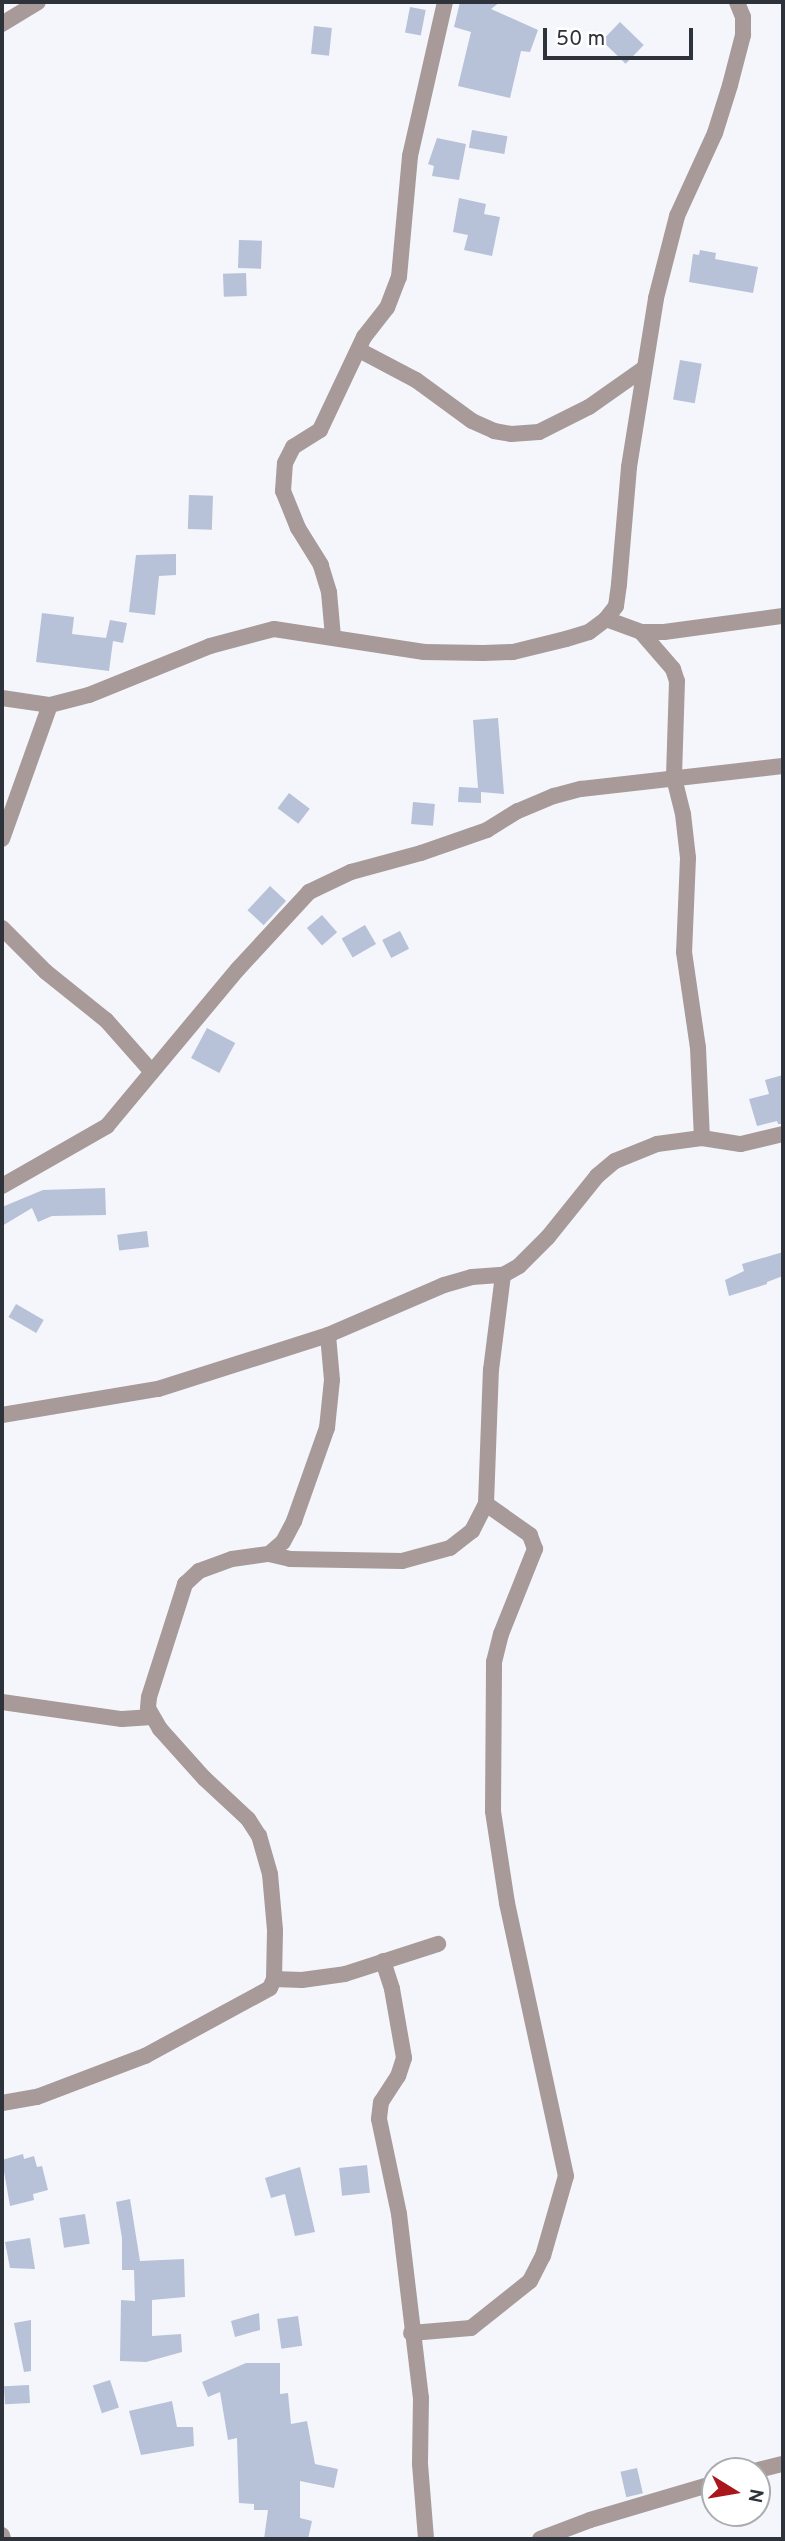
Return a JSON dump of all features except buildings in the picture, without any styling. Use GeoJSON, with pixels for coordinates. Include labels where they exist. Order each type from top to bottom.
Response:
{"type":"FeatureCollection","features":[{"type":"Feature","properties":{"kind":"street"},"geometry":{"type":"LineString","coordinates":[[2,24],[38,2]]}},
{"type":"Feature","properties":{"kind":"street"},"geometry":{"type":"LineString","coordinates":[[333,637],[329,592],[321,565],[288,508],[283,477],[288,453],[320,430],[364,337],[387,308],[399,277],[410,156],[445,2]]}},
{"type":"Feature","properties":{"kind":"street"},"geometry":{"type":"LineString","coordinates":[[2,698],[50,705],[89,695],[210,646],[274,629],[424,652],[493,653],[566,639],[589,632],[606,619],[616,606],[629,467],[656,298],[677,216],[715,133],[739,51],[743,17],[737,2]]}},
{"type":"Feature","properties":{"kind":"street"},"geometry":{"type":"LineString","coordinates":[[359,350],[416,380],[472,421],[494,431],[512,434],[540,432],[589,407],[643,369]]}},
{"type":"Feature","properties":{"kind":"street"},"geometry":{"type":"LineString","coordinates":[[606,619],[641,632],[664,632],[729,621],[783,616]]}},
{"type":"Feature","properties":{"kind":"street"},"geometry":{"type":"LineString","coordinates":[[641,632],[673,669],[677,681],[674,778],[688,839],[684,953],[698,1048],[702,1138]]}},
{"type":"Feature","properties":{"kind":"street"},"geometry":{"type":"LineString","coordinates":[[2,839],[50,705]]}},
{"type":"Feature","properties":{"kind":"street"},"geometry":{"type":"LineString","coordinates":[[2,1186],[107,1126],[238,969],[309,892],[351,872],[421,853],[487,830],[518,811],[554,796],[581,789],[783,766]]}},
{"type":"Feature","properties":{"kind":"street"},"geometry":{"type":"LineString","coordinates":[[2,928],[46,972],[106,1020],[152,1072]]}},
{"type":"Feature","properties":{"kind":"street"},"geometry":{"type":"LineString","coordinates":[[2,1415],[158,1389],[328,1335],[444,1285],[472,1277],[502,1275],[519,1266],[548,1237],[597,1176],[615,1161],[657,1144],[702,1138],[741,1144],[783,1134]]}},
{"type":"Feature","properties":{"kind":"street"},"geometry":{"type":"LineString","coordinates":[[2,2102],[37,2097],[145,2056],[270,1987],[274,1979],[275,1930],[270,1874],[259,1836],[248,1819],[204,1778],[152,1717],[149,1696],[185,1584],[199,1571],[232,1559],[269,1554],[290,1559],[375,1562],[421,1558],[450,1548],[472,1531],[486,1504],[491,1370],[502,1275]]}},
{"type":"Feature","properties":{"kind":"street"},"geometry":{"type":"LineString","coordinates":[[269,1554],[283,1542],[294,1521],[327,1428],[331,1380],[328,1335]]}},
{"type":"Feature","properties":{"kind":"street"},"geometry":{"type":"LineString","coordinates":[[411,2333],[471,2328],[530,2281],[543,2256],[566,2176],[507,1903],[493,1811],[494,1662],[501,1634],[535,1549],[530,1535],[486,1504]]}},
{"type":"Feature","properties":{"kind":"street"},"geometry":{"type":"LineString","coordinates":[[2,1702],[122,1719],[152,1717]]}},
{"type":"Feature","properties":{"kind":"street"},"geometry":{"type":"LineString","coordinates":[[274,1979],[302,1980],[345,1974],[438,1944]]}},
{"type":"Feature","properties":{"kind":"street"},"geometry":{"type":"LineString","coordinates":[[383,1961],[392,1989],[404,2058],[398,2076],[381,2102],[379,2119],[398,2214],[421,2398],[420,2464],[426,2539]]}},
{"type":"Feature","properties":{"kind":"street"},"geometry":{"type":"LineString","coordinates":[[540,2539],[590,2520],[701,2487]]}}]}
